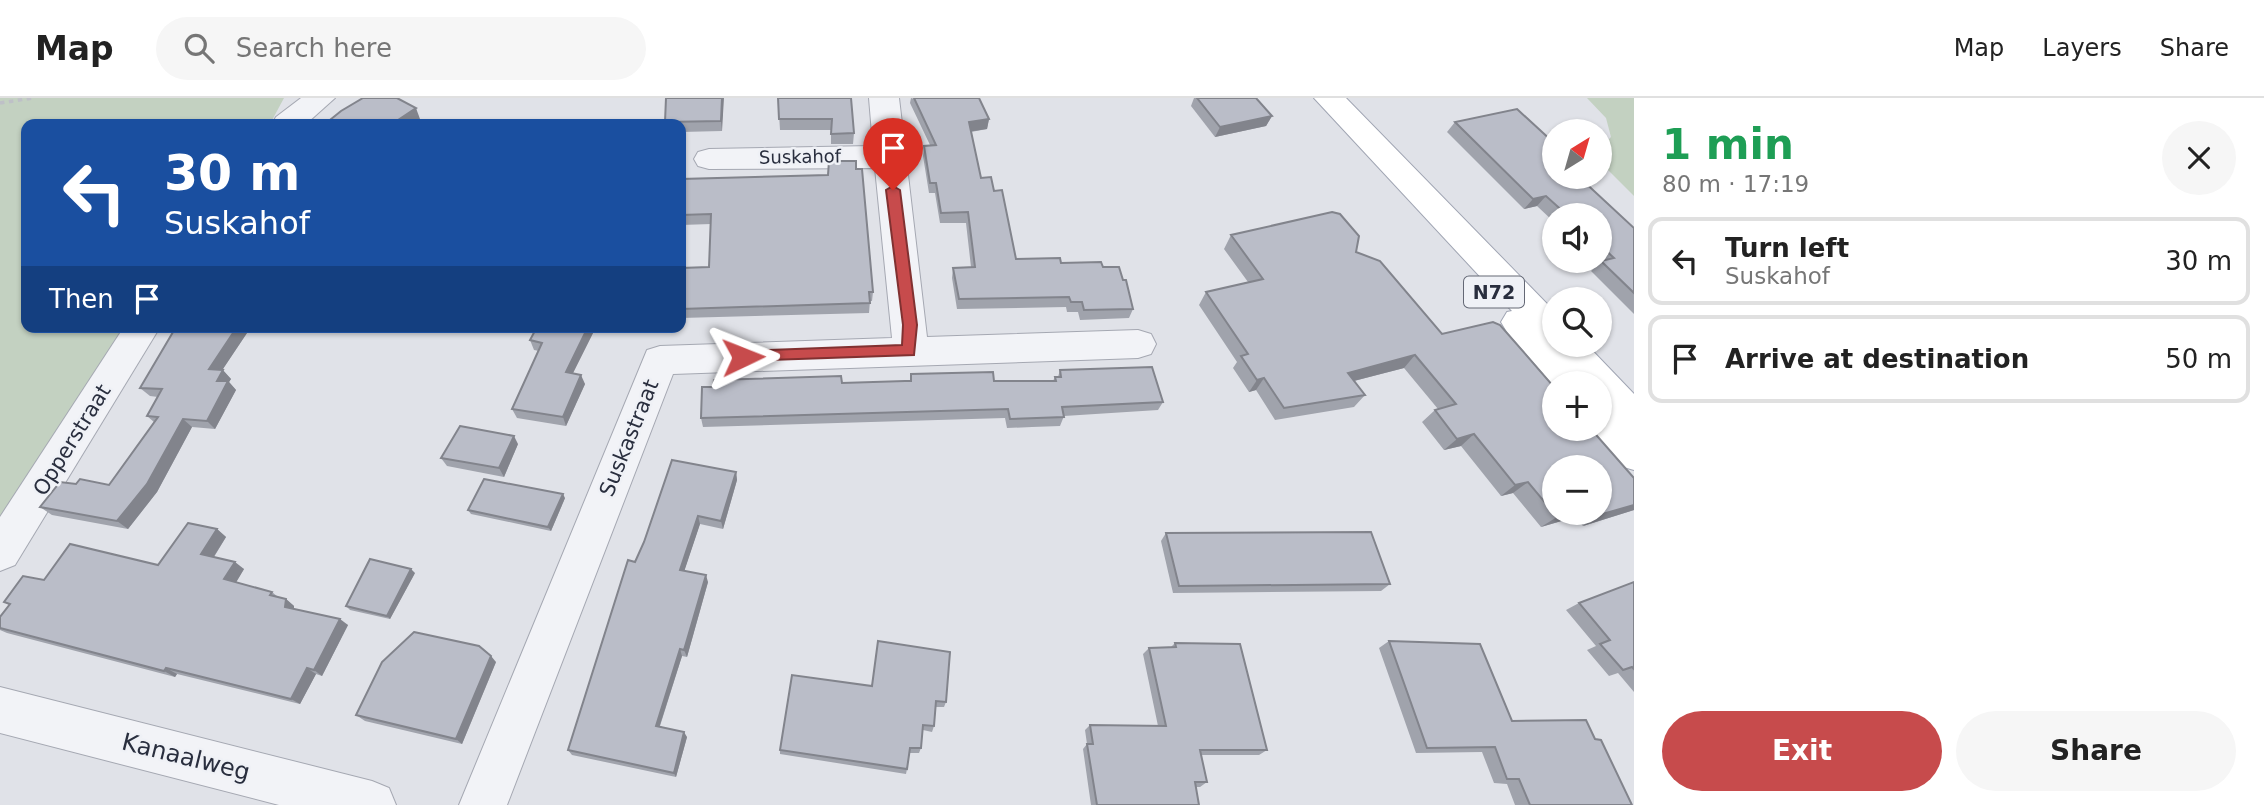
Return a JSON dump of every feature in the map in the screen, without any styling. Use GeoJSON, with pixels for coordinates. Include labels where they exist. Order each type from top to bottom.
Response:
{"type":"FeatureCollection","features":[{"type":"Feature","properties":{"kind":"main road","name":"N72"},"geometry":{"type":"LineString","coordinates":[[1329,98],[1421,197],[1469,241],[1542,320]]}},
{"type":"Feature","properties":{"kind":"main road","name":"N72"},"geometry":{"type":"LineString","coordinates":[[1421,197],[1451,243],[1563,371]]}},
{"type":"Feature","properties":{"kind":"main road"},"geometry":{"type":"LineString","coordinates":[[1576,357],[1634,419]]}},
{"type":"Feature","properties":{"kind":"main road"},"geometry":{"type":"LineString","coordinates":[[1612,428],[1634,454]]}},
{"type":"Feature","properties":{"kind":"street"},"geometry":{"type":"LineString","coordinates":[[293,119],[320,98]]}},
{"type":"Feature","properties":{"kind":"street"},"geometry":{"type":"LineString","coordinates":[[884,98],[910,325],[909,351]]}},
{"type":"Feature","properties":{"kind":"street","name":"Suskahof"},"geometry":{"type":"LineString","coordinates":[[709,159],[879,156],[890,163]]}},
{"type":"Feature","properties":{"kind":"street","name":"Opperstraat"},"geometry":{"type":"LineString","coordinates":[[0,552],[139,333]]}},
{"type":"Feature","properties":{"kind":"street","name":"Suskastraat"},"geometry":{"type":"LineString","coordinates":[[484,805],[660,360],[1138,344]]}},
{"type":"Feature","properties":{"kind":"street","name":"Kanaalweg"},"geometry":{"type":"LineString","coordinates":[[0,709],[372,805]]}},
{"type":"Feature","properties":{"kind":"path"},"geometry":{"type":"LineString","coordinates":[[0,103],[33,98]]}},
{"type":"Feature","properties":{"kind":"green space"},"geometry":{"type":"Polygon","coordinates":[[[0,98],[284,98],[273,119],[21,119],[21,333],[129,333],[0,535],[0,98]]]}},
{"type":"Feature","properties":{"kind":"green space"},"geometry":{"type":"Polygon","coordinates":[[[1587,98],[1634,98],[1634,196],[1612,174],[1612,119],[1606,118],[1587,98]]]}},
{"type":"Feature","properties":{"kind":"building"},"geometry":{"type":"Polygon","coordinates":[[[363,98],[397,98],[416,108],[400,119],[331,119],[363,98]]]}},
{"type":"Feature","properties":{"kind":"building"},"geometry":{"type":"Polygon","coordinates":[[[666,98],[722,98],[721,121],[665,119],[666,98]]]}},
{"type":"Feature","properties":{"kind":"building"},"geometry":{"type":"Polygon","coordinates":[[[778,98],[851,98],[854,133],[831,134],[832,119],[779,119],[778,98]]]}},
{"type":"Feature","properties":{"kind":"building"},"geometry":{"type":"Polygon","coordinates":[[[914,98],[979,98],[989,119],[969,122],[981,178],[991,177],[994,191],[1002,190],[1016,259],[1060,258],[1061,263],[1101,262],[1103,267],[1119,267],[1123,280],[1126,280],[1133,309],[1084,310],[1082,302],[1071,302],[1069,297],[959,299],[953,268],[975,267],[968,212],[941,213],[936,183],[930,183],[924,146],[936,145],[914,98]]]}},
{"type":"Feature","properties":{"kind":"building"},"geometry":{"type":"Polygon","coordinates":[[[1197,98],[1256,98],[1272,116],[1220,127],[1197,98]]]}},
{"type":"Feature","properties":{"kind":"building"},"geometry":{"type":"Polygon","coordinates":[[[1517,109],[1542,132],[1542,189],[1592,189],[1607,203],[1554,203],[1546,196],[1533,199],[1455,122],[1517,109]]]}},
{"type":"Feature","properties":{"kind":"building"},"geometry":{"type":"Polygon","coordinates":[[[829,161],[856,161],[856,169],[862,169],[873,292],[869,292],[870,303],[686,309],[686,268],[709,267],[711,214],[686,215],[686,179],[828,175],[829,161]]]}},
{"type":"Feature","properties":{"kind":"building"},"geometry":{"type":"Polygon","coordinates":[[[1612,208],[1634,228],[1634,293],[1612,272],[1612,208]]]}},
{"type":"Feature","properties":{"kind":"building"},"geometry":{"type":"Polygon","coordinates":[[[1332,212],[1340,214],[1359,236],[1356,252],[1380,261],[1442,334],[1493,322],[1500,325],[1542,373],[1542,441],[1602,441],[1634,478],[1634,505],[1612,511],[1612,455],[1542,455],[1542,499],[1528,482],[1515,485],[1474,434],[1457,439],[1435,410],[1456,404],[1415,355],[1348,373],[1365,395],[1284,408],[1264,378],[1257,380],[1241,356],[1248,354],[1206,292],[1263,279],[1231,235],[1332,212]]]}},
{"type":"Feature","properties":{"kind":"building"},"geometry":{"type":"Polygon","coordinates":[[[172,333],[233,333],[209,369],[223,370],[217,381],[228,381],[207,421],[183,419],[147,484],[117,521],[40,507],[60,482],[76,484],[80,479],[109,485],[158,417],[147,416],[162,389],[140,388],[172,333]]]}},
{"type":"Feature","properties":{"kind":"building"},"geometry":{"type":"Polygon","coordinates":[[[534,333],[585,333],[566,372],[581,375],[563,417],[512,409],[542,343],[530,340],[534,333]]]}},
{"type":"Feature","properties":{"kind":"building"},"geometry":{"type":"Polygon","coordinates":[[[1152,367],[1163,402],[1062,407],[1064,417],[1010,419],[1008,409],[701,418],[702,387],[713,387],[714,380],[841,376],[842,383],[911,381],[911,374],[993,372],[994,381],[1056,381],[1055,377],[1061,377],[1060,370],[1152,367]]]}},
{"type":"Feature","properties":{"kind":"building"},"geometry":{"type":"Polygon","coordinates":[[[460,426],[514,436],[499,468],[441,458],[460,426]]]}},
{"type":"Feature","properties":{"kind":"building"},"geometry":{"type":"Polygon","coordinates":[[[672,460],[736,472],[721,521],[698,516],[680,570],[706,575],[684,650],[680,649],[656,726],[684,732],[674,773],[568,750],[628,560],[635,562],[644,542],[672,460]]]}},
{"type":"Feature","properties":{"kind":"building"},"geometry":{"type":"Polygon","coordinates":[[[484,479],[563,494],[548,527],[468,510],[484,479]]]}},
{"type":"Feature","properties":{"kind":"building"},"geometry":{"type":"Polygon","coordinates":[[[188,523],[217,529],[201,554],[235,562],[224,579],[272,592],[270,595],[286,599],[285,607],[340,619],[314,670],[307,668],[291,699],[166,668],[164,671],[0,628],[0,617],[10,604],[4,602],[23,576],[44,580],[70,544],[158,565],[188,523]]]}},
{"type":"Feature","properties":{"kind":"building"},"geometry":{"type":"Polygon","coordinates":[[[1371,532],[1390,584],[1179,586],[1166,533],[1371,532]]]}},
{"type":"Feature","properties":{"kind":"building"},"geometry":{"type":"Polygon","coordinates":[[[370,559],[411,569],[387,616],[346,606],[370,559]]]}},
{"type":"Feature","properties":{"kind":"building"},"geometry":{"type":"Polygon","coordinates":[[[1634,582],[1634,669],[1632,667],[1623,670],[1600,644],[1610,640],[1579,603],[1634,582]]]}},
{"type":"Feature","properties":{"kind":"building"},"geometry":{"type":"Polygon","coordinates":[[[414,632],[479,646],[491,656],[456,739],[356,715],[382,662],[414,632]]]}},
{"type":"Feature","properties":{"kind":"building"},"geometry":{"type":"Polygon","coordinates":[[[878,641],[950,652],[946,702],[936,701],[934,726],[923,725],[921,748],[910,748],[907,769],[780,750],[792,675],[872,686],[878,641]]]}},
{"type":"Feature","properties":{"kind":"building"},"geometry":{"type":"Polygon","coordinates":[[[1389,641],[1480,644],[1512,721],[1586,720],[1595,739],[1601,740],[1632,805],[1530,805],[1519,779],[1507,779],[1495,747],[1427,748],[1389,641]]]}},
{"type":"Feature","properties":{"kind":"building"},"geometry":{"type":"Polygon","coordinates":[[[1175,643],[1240,644],[1267,750],[1200,750],[1207,782],[1195,782],[1199,805],[1097,805],[1087,744],[1093,744],[1090,725],[1166,726],[1149,648],[1176,647],[1175,643]]]}},
{"type":"Feature","properties":{"kind":"route"},"geometry":{"type":"LineString","coordinates":[[743,357],[909,351],[910,325],[893,190]]}}]}
